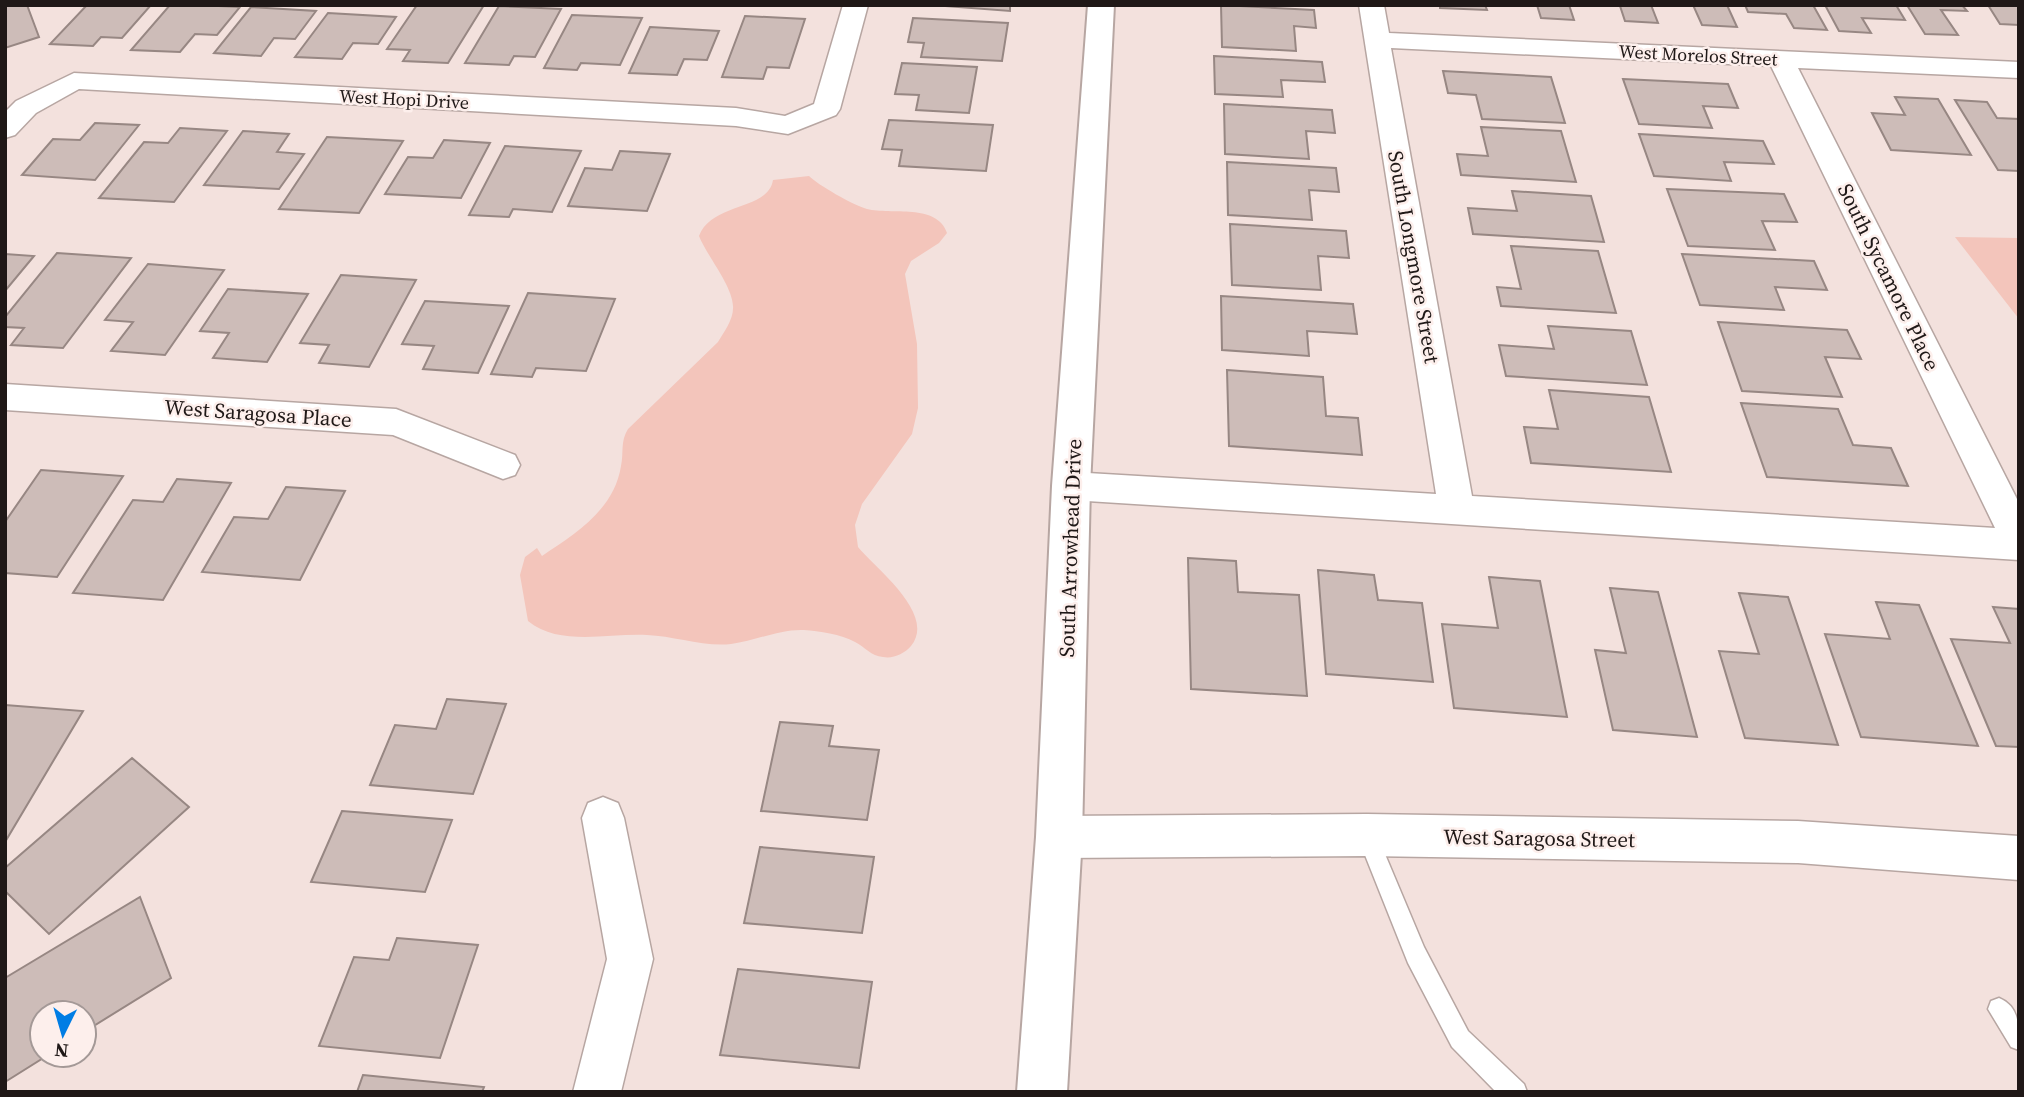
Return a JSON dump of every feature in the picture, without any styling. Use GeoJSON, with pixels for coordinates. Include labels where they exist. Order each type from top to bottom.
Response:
{"type":"FeatureCollection","features":[{"type":"Feature","properties":{"kind":"street","name":"West Hopi Drive"},"geometry":{"type":"LineString","coordinates":[[5,129],[26,107],[74,81],[736,117],[788,125],[826,109],[856,5]]}},
{"type":"Feature","properties":{"kind":"street","name":"South Arrowhead Drive"},"geometry":{"type":"LineString","coordinates":[[1042,1092],[1059,837],[1071,486],[1101,5]]}},
{"type":"Feature","properties":{"kind":"street","name":"South Longmore Street"},"geometry":{"type":"LineString","coordinates":[[1371,5],[1457,510]]}},
{"type":"Feature","properties":{"kind":"street","name":"West Morelos Street"},"geometry":{"type":"LineString","coordinates":[[1377,40],[2019,70]]}},
{"type":"Feature","properties":{"kind":"street","name":"South Sycamore Place"},"geometry":{"type":"LineString","coordinates":[[1781,59],[2019,540]]}},
{"type":"Feature","properties":{"kind":"street","name":"West Saragosa Place"},"geometry":{"type":"LineString","coordinates":[[5,397],[396,422],[503,466]]}},
{"type":"Feature","properties":{"kind":"street"},"geometry":{"type":"LineString","coordinates":[[1071,486],[2019,545]]}},
{"type":"Feature","properties":{"kind":"street"},"geometry":{"type":"LineString","coordinates":[[597,1092],[630,959],[603,818]]}},
{"type":"Feature","properties":{"kind":"street","name":"West Saragosa Street"},"geometry":{"type":"LineString","coordinates":[[1059,837],[1367,835],[1798,842],[2019,858]]}},
{"type":"Feature","properties":{"kind":"lane"},"geometry":{"type":"LineString","coordinates":[[1367,835],[1416,956],[1460,1039],[1509,1088],[1517,1092]]}},
{"type":"Feature","properties":{"kind":"lane"},"geometry":{"type":"LineString","coordinates":[[1999,1009],[2019,1039]]}},
{"type":"Feature","properties":{"kind":"shaded area"},"geometry":{"type":"Polygon","coordinates":[[[809,176],[836,194],[867,209],[912,212],[934,217],[947,233],[939,243],[911,261],[905,274],[917,344],[918,408],[912,434],[862,504],[855,525],[858,547],[901,592],[910,606],[916,620],[917,633],[911,646],[898,655],[887,657],[875,655],[843,637],[810,630],[785,631],[721,645],[647,635],[569,636],[541,629],[528,621],[520,575],[525,557],[537,548],[542,556],[580,529],[602,508],[617,482],[628,429],[718,342],[730,320],[733,311],[732,298],[699,236],[715,217],[761,197],[769,190],[773,180],[809,176]]]}},
{"type":"Feature","properties":{"kind":"shaded area"},"geometry":{"type":"Polygon","coordinates":[[[1955,237],[2019,238],[2019,319],[1955,237]]]}},
{"type":"Feature","properties":{"kind":"building"},"geometry":{"type":"Polygon","coordinates":[[[5,5],[27,5],[39,37],[5,48],[5,5]]]}},
{"type":"Feature","properties":{"kind":"building"},"geometry":{"type":"Polygon","coordinates":[[[87,5],[151,5],[122,38],[101,37],[93,46],[50,44],[87,5]]]}},
{"type":"Feature","properties":{"kind":"building"},"geometry":{"type":"Polygon","coordinates":[[[170,5],[240,7],[217,35],[195,34],[180,52],[131,50],[170,5]]]}},
{"type":"Feature","properties":{"kind":"building"},"geometry":{"type":"Polygon","coordinates":[[[417,5],[484,5],[448,63],[403,61],[410,50],[387,49],[417,5]]]}},
{"type":"Feature","properties":{"kind":"building"},"geometry":{"type":"Polygon","coordinates":[[[932,5],[1010,5],[1010,11],[932,5]]]}},
{"type":"Feature","properties":{"kind":"building"},"geometry":{"type":"Polygon","coordinates":[[[1221,5],[1314,10],[1316,28],[1294,26],[1296,51],[1222,47],[1221,5]]]}},
{"type":"Feature","properties":{"kind":"building"},"geometry":{"type":"Polygon","coordinates":[[[1440,5],[1485,5],[1487,10],[1440,8],[1440,5]]]}},
{"type":"Feature","properties":{"kind":"building"},"geometry":{"type":"Polygon","coordinates":[[[1537,5],[1569,5],[1574,20],[1541,18],[1537,5]]]}},
{"type":"Feature","properties":{"kind":"building"},"geometry":{"type":"Polygon","coordinates":[[[1596,5],[1651,5],[1658,23],[1625,21],[1620,6],[1596,5]]]}},
{"type":"Feature","properties":{"kind":"building"},"geometry":{"type":"Polygon","coordinates":[[[1693,5],[1727,5],[1737,27],[1702,25],[1693,5]]]}},
{"type":"Feature","properties":{"kind":"building"},"geometry":{"type":"Polygon","coordinates":[[[1745,5],[1813,5],[1827,30],[1794,28],[1786,14],[1748,12],[1745,5]]]}},
{"type":"Feature","properties":{"kind":"building"},"geometry":{"type":"Polygon","coordinates":[[[1825,5],[1896,5],[1905,20],[1862,18],[1871,33],[1839,31],[1825,5]]]}},
{"type":"Feature","properties":{"kind":"building"},"geometry":{"type":"Polygon","coordinates":[[[1907,5],[1962,5],[1967,11],[1941,10],[1958,35],[1925,34],[1907,5]]]}},
{"type":"Feature","properties":{"kind":"building"},"geometry":{"type":"Polygon","coordinates":[[[1988,5],[2019,5],[2019,25],[2000,24],[1988,5]]]}},
{"type":"Feature","properties":{"kind":"building"},"geometry":{"type":"Polygon","coordinates":[[[499,6],[561,9],[535,57],[514,56],[509,65],[465,63],[499,6]]]}},
{"type":"Feature","properties":{"kind":"building"},"geometry":{"type":"Polygon","coordinates":[[[251,7],[316,11],[295,39],[274,38],[261,56],[214,53],[251,7]]]}},
{"type":"Feature","properties":{"kind":"building"},"geometry":{"type":"Polygon","coordinates":[[[328,13],[396,17],[378,44],[353,43],[342,59],[295,57],[328,13]]]}},
{"type":"Feature","properties":{"kind":"building"},"geometry":{"type":"Polygon","coordinates":[[[572,15],[642,18],[620,65],[581,63],[577,70],[544,68],[572,15]]]}},
{"type":"Feature","properties":{"kind":"building"},"geometry":{"type":"Polygon","coordinates":[[[745,16],[805,19],[789,68],[767,67],[763,79],[722,77],[745,16]]]}},
{"type":"Feature","properties":{"kind":"building"},"geometry":{"type":"Polygon","coordinates":[[[913,18],[1008,23],[1002,61],[921,57],[924,43],[908,42],[913,18]]]}},
{"type":"Feature","properties":{"kind":"building"},"geometry":{"type":"Polygon","coordinates":[[[650,27],[719,31],[707,60],[684,59],[677,75],[629,73],[650,27]]]}},
{"type":"Feature","properties":{"kind":"building"},"geometry":{"type":"Polygon","coordinates":[[[1214,56],[1322,62],[1325,82],[1281,80],[1283,97],[1215,94],[1214,56]]]}},
{"type":"Feature","properties":{"kind":"building"},"geometry":{"type":"Polygon","coordinates":[[[902,63],[977,67],[969,113],[916,110],[919,95],[895,94],[902,63]]]}},
{"type":"Feature","properties":{"kind":"building"},"geometry":{"type":"Polygon","coordinates":[[[1443,71],[1551,77],[1565,123],[1482,119],[1476,95],[1448,93],[1443,71]]]}},
{"type":"Feature","properties":{"kind":"building"},"geometry":{"type":"Polygon","coordinates":[[[1623,79],[1728,84],[1738,108],[1703,106],[1712,128],[1639,124],[1623,79]]]}},
{"type":"Feature","properties":{"kind":"building"},"geometry":{"type":"Polygon","coordinates":[[[1895,97],[1938,99],[1971,155],[1891,150],[1872,113],[1905,115],[1895,97]]]}},
{"type":"Feature","properties":{"kind":"building"},"geometry":{"type":"Polygon","coordinates":[[[1955,100],[1987,102],[1997,118],[2019,119],[2019,171],[1998,170],[1955,100]]]}},
{"type":"Feature","properties":{"kind":"building"},"geometry":{"type":"Polygon","coordinates":[[[1224,104],[1332,110],[1335,133],[1306,131],[1309,159],[1225,154],[1224,104]]]}},
{"type":"Feature","properties":{"kind":"building"},"geometry":{"type":"Polygon","coordinates":[[[889,120],[993,125],[986,171],[899,166],[902,150],[882,149],[889,120]]]}},
{"type":"Feature","properties":{"kind":"building"},"geometry":{"type":"Polygon","coordinates":[[[95,123],[139,125],[95,180],[22,175],[53,139],[80,140],[95,123]]]}},
{"type":"Feature","properties":{"kind":"building"},"geometry":{"type":"Polygon","coordinates":[[[1481,127],[1561,131],[1576,182],[1461,175],[1457,154],[1488,156],[1481,127]]]}},
{"type":"Feature","properties":{"kind":"building"},"geometry":{"type":"Polygon","coordinates":[[[180,128],[227,131],[174,202],[99,198],[144,142],[168,143],[180,128]]]}},
{"type":"Feature","properties":{"kind":"building"},"geometry":{"type":"Polygon","coordinates":[[[243,131],[289,134],[277,152],[304,154],[279,189],[204,185],[243,131]]]}},
{"type":"Feature","properties":{"kind":"building"},"geometry":{"type":"Polygon","coordinates":[[[1639,134],[1763,141],[1774,164],[1724,162],[1731,181],[1654,176],[1639,134]]]}},
{"type":"Feature","properties":{"kind":"building"},"geometry":{"type":"Polygon","coordinates":[[[327,137],[403,141],[359,213],[279,209],[327,137]]]}},
{"type":"Feature","properties":{"kind":"building"},"geometry":{"type":"Polygon","coordinates":[[[444,140],[490,143],[461,198],[385,194],[408,157],[433,158],[444,140]]]}},
{"type":"Feature","properties":{"kind":"building"},"geometry":{"type":"Polygon","coordinates":[[[505,146],[581,151],[552,212],[513,209],[509,217],[469,215],[505,146]]]}},
{"type":"Feature","properties":{"kind":"building"},"geometry":{"type":"Polygon","coordinates":[[[620,151],[670,154],[647,211],[568,206],[585,168],[612,170],[620,151]]]}},
{"type":"Feature","properties":{"kind":"building"},"geometry":{"type":"Polygon","coordinates":[[[1227,162],[1336,168],[1339,192],[1309,190],[1312,220],[1228,215],[1227,162]]]}},
{"type":"Feature","properties":{"kind":"building"},"geometry":{"type":"Polygon","coordinates":[[[1667,189],[1784,194],[1797,222],[1762,221],[1775,250],[1688,246],[1667,189]]]}},
{"type":"Feature","properties":{"kind":"building"},"geometry":{"type":"Polygon","coordinates":[[[1512,191],[1591,196],[1604,242],[1473,234],[1468,208],[1517,211],[1512,191]]]}},
{"type":"Feature","properties":{"kind":"building"},"geometry":{"type":"Polygon","coordinates":[[[1230,224],[1346,231],[1349,258],[1318,256],[1321,290],[1232,285],[1230,224]]]}},
{"type":"Feature","properties":{"kind":"building"},"geometry":{"type":"Polygon","coordinates":[[[1511,246],[1598,251],[1616,313],[1501,306],[1497,287],[1521,289],[1511,246]]]}},
{"type":"Feature","properties":{"kind":"building"},"geometry":{"type":"Polygon","coordinates":[[[57,253],[131,258],[63,348],[11,345],[24,328],[5,327],[5,317],[57,253]]]}},
{"type":"Feature","properties":{"kind":"building"},"geometry":{"type":"Polygon","coordinates":[[[5,254],[34,256],[5,291],[5,254]]]}},
{"type":"Feature","properties":{"kind":"building"},"geometry":{"type":"Polygon","coordinates":[[[1682,254],[1814,261],[1827,290],[1775,287],[1784,310],[1700,305],[1682,254]]]}},
{"type":"Feature","properties":{"kind":"building"},"geometry":{"type":"Polygon","coordinates":[[[148,264],[224,270],[165,355],[111,351],[133,322],[105,320],[148,264]]]}},
{"type":"Feature","properties":{"kind":"building"},"geometry":{"type":"Polygon","coordinates":[[[341,275],[416,280],[369,367],[319,363],[329,345],[300,343],[341,275]]]}},
{"type":"Feature","properties":{"kind":"building"},"geometry":{"type":"Polygon","coordinates":[[[228,289],[308,294],[267,362],[213,358],[229,333],[200,331],[228,289]]]}},
{"type":"Feature","properties":{"kind":"building"},"geometry":{"type":"Polygon","coordinates":[[[528,293],[615,299],[586,371],[536,368],[532,377],[491,374],[528,293]]]}},
{"type":"Feature","properties":{"kind":"building"},"geometry":{"type":"Polygon","coordinates":[[[1221,296],[1353,304],[1357,334],[1307,331],[1309,356],[1222,350],[1221,296]]]}},
{"type":"Feature","properties":{"kind":"building"},"geometry":{"type":"Polygon","coordinates":[[[425,301],[509,306],[478,373],[423,369],[434,346],[402,344],[425,301]]]}},
{"type":"Feature","properties":{"kind":"building"},"geometry":{"type":"Polygon","coordinates":[[[1718,322],[1847,330],[1861,359],[1825,357],[1842,397],[1742,391],[1718,322]]]}},
{"type":"Feature","properties":{"kind":"building"},"geometry":{"type":"Polygon","coordinates":[[[1548,326],[1631,331],[1647,385],[1506,376],[1499,345],[1554,349],[1548,326]]]}},
{"type":"Feature","properties":{"kind":"building"},"geometry":{"type":"Polygon","coordinates":[[[1227,370],[1323,377],[1326,416],[1358,418],[1362,455],[1229,446],[1227,370]]]}},
{"type":"Feature","properties":{"kind":"building"},"geometry":{"type":"Polygon","coordinates":[[[1549,390],[1649,397],[1671,472],[1531,463],[1524,427],[1558,429],[1549,390]]]}},
{"type":"Feature","properties":{"kind":"building"},"geometry":{"type":"Polygon","coordinates":[[[1741,403],[1838,409],[1853,445],[1891,448],[1908,486],[1767,477],[1741,403]]]}},
{"type":"Feature","properties":{"kind":"building"},"geometry":{"type":"Polygon","coordinates":[[[41,470],[123,476],[57,577],[5,573],[5,522],[41,470]]]}},
{"type":"Feature","properties":{"kind":"building"},"geometry":{"type":"Polygon","coordinates":[[[177,479],[231,483],[163,600],[73,593],[133,500],[163,502],[177,479]]]}},
{"type":"Feature","properties":{"kind":"building"},"geometry":{"type":"Polygon","coordinates":[[[286,487],[345,491],[300,580],[202,572],[234,517],[268,519],[286,487]]]}},
{"type":"Feature","properties":{"kind":"building"},"geometry":{"type":"Polygon","coordinates":[[[1188,558],[1236,561],[1238,592],[1299,595],[1307,696],[1191,689],[1188,558]]]}},
{"type":"Feature","properties":{"kind":"building"},"geometry":{"type":"Polygon","coordinates":[[[1318,570],[1374,575],[1378,600],[1422,603],[1433,682],[1326,674],[1318,570]]]}},
{"type":"Feature","properties":{"kind":"building"},"geometry":{"type":"Polygon","coordinates":[[[1489,577],[1540,581],[1567,717],[1454,708],[1442,624],[1498,628],[1489,577]]]}},
{"type":"Feature","properties":{"kind":"building"},"geometry":{"type":"Polygon","coordinates":[[[1610,588],[1658,592],[1697,737],[1613,730],[1595,650],[1626,653],[1610,588]]]}},
{"type":"Feature","properties":{"kind":"building"},"geometry":{"type":"Polygon","coordinates":[[[1739,593],[1788,597],[1838,745],[1745,738],[1719,651],[1759,654],[1739,593]]]}},
{"type":"Feature","properties":{"kind":"building"},"geometry":{"type":"Polygon","coordinates":[[[1876,602],[1919,605],[1978,746],[1861,737],[1825,634],[1890,639],[1876,602]]]}},
{"type":"Feature","properties":{"kind":"building"},"geometry":{"type":"Polygon","coordinates":[[[1993,607],[2019,609],[2019,747],[1996,746],[1951,639],[2010,643],[1993,607]]]}},
{"type":"Feature","properties":{"kind":"building"},"geometry":{"type":"Polygon","coordinates":[[[447,699],[506,704],[473,794],[370,785],[395,725],[436,729],[447,699]]]}},
{"type":"Feature","properties":{"kind":"building"},"geometry":{"type":"Polygon","coordinates":[[[5,705],[83,711],[5,842],[5,705]]]}},
{"type":"Feature","properties":{"kind":"building"},"geometry":{"type":"Polygon","coordinates":[[[780,722],[833,726],[829,746],[879,750],[867,820],[761,811],[780,722]]]}},
{"type":"Feature","properties":{"kind":"building"},"geometry":{"type":"Polygon","coordinates":[[[132,758],[189,807],[49,934],[5,891],[5,868],[132,758]]]}},
{"type":"Feature","properties":{"kind":"building"},"geometry":{"type":"Polygon","coordinates":[[[342,811],[452,820],[425,892],[311,882],[342,811]]]}},
{"type":"Feature","properties":{"kind":"building"},"geometry":{"type":"Polygon","coordinates":[[[760,847],[874,857],[862,933],[744,923],[760,847]]]}},
{"type":"Feature","properties":{"kind":"building"},"geometry":{"type":"Polygon","coordinates":[[[140,897],[171,978],[98,1023],[98,999],[28,999],[28,1068],[5,1082],[5,978],[140,897]]]}},
{"type":"Feature","properties":{"kind":"building"},"geometry":{"type":"Polygon","coordinates":[[[397,938],[478,945],[440,1058],[319,1046],[354,957],[389,960],[397,938]]]}},
{"type":"Feature","properties":{"kind":"building"},"geometry":{"type":"Polygon","coordinates":[[[738,969],[872,982],[859,1068],[720,1055],[738,969]]]}},
{"type":"Feature","properties":{"kind":"building"},"geometry":{"type":"Polygon","coordinates":[[[363,1075],[484,1087],[482,1092],[357,1092],[363,1075]]]}}]}
